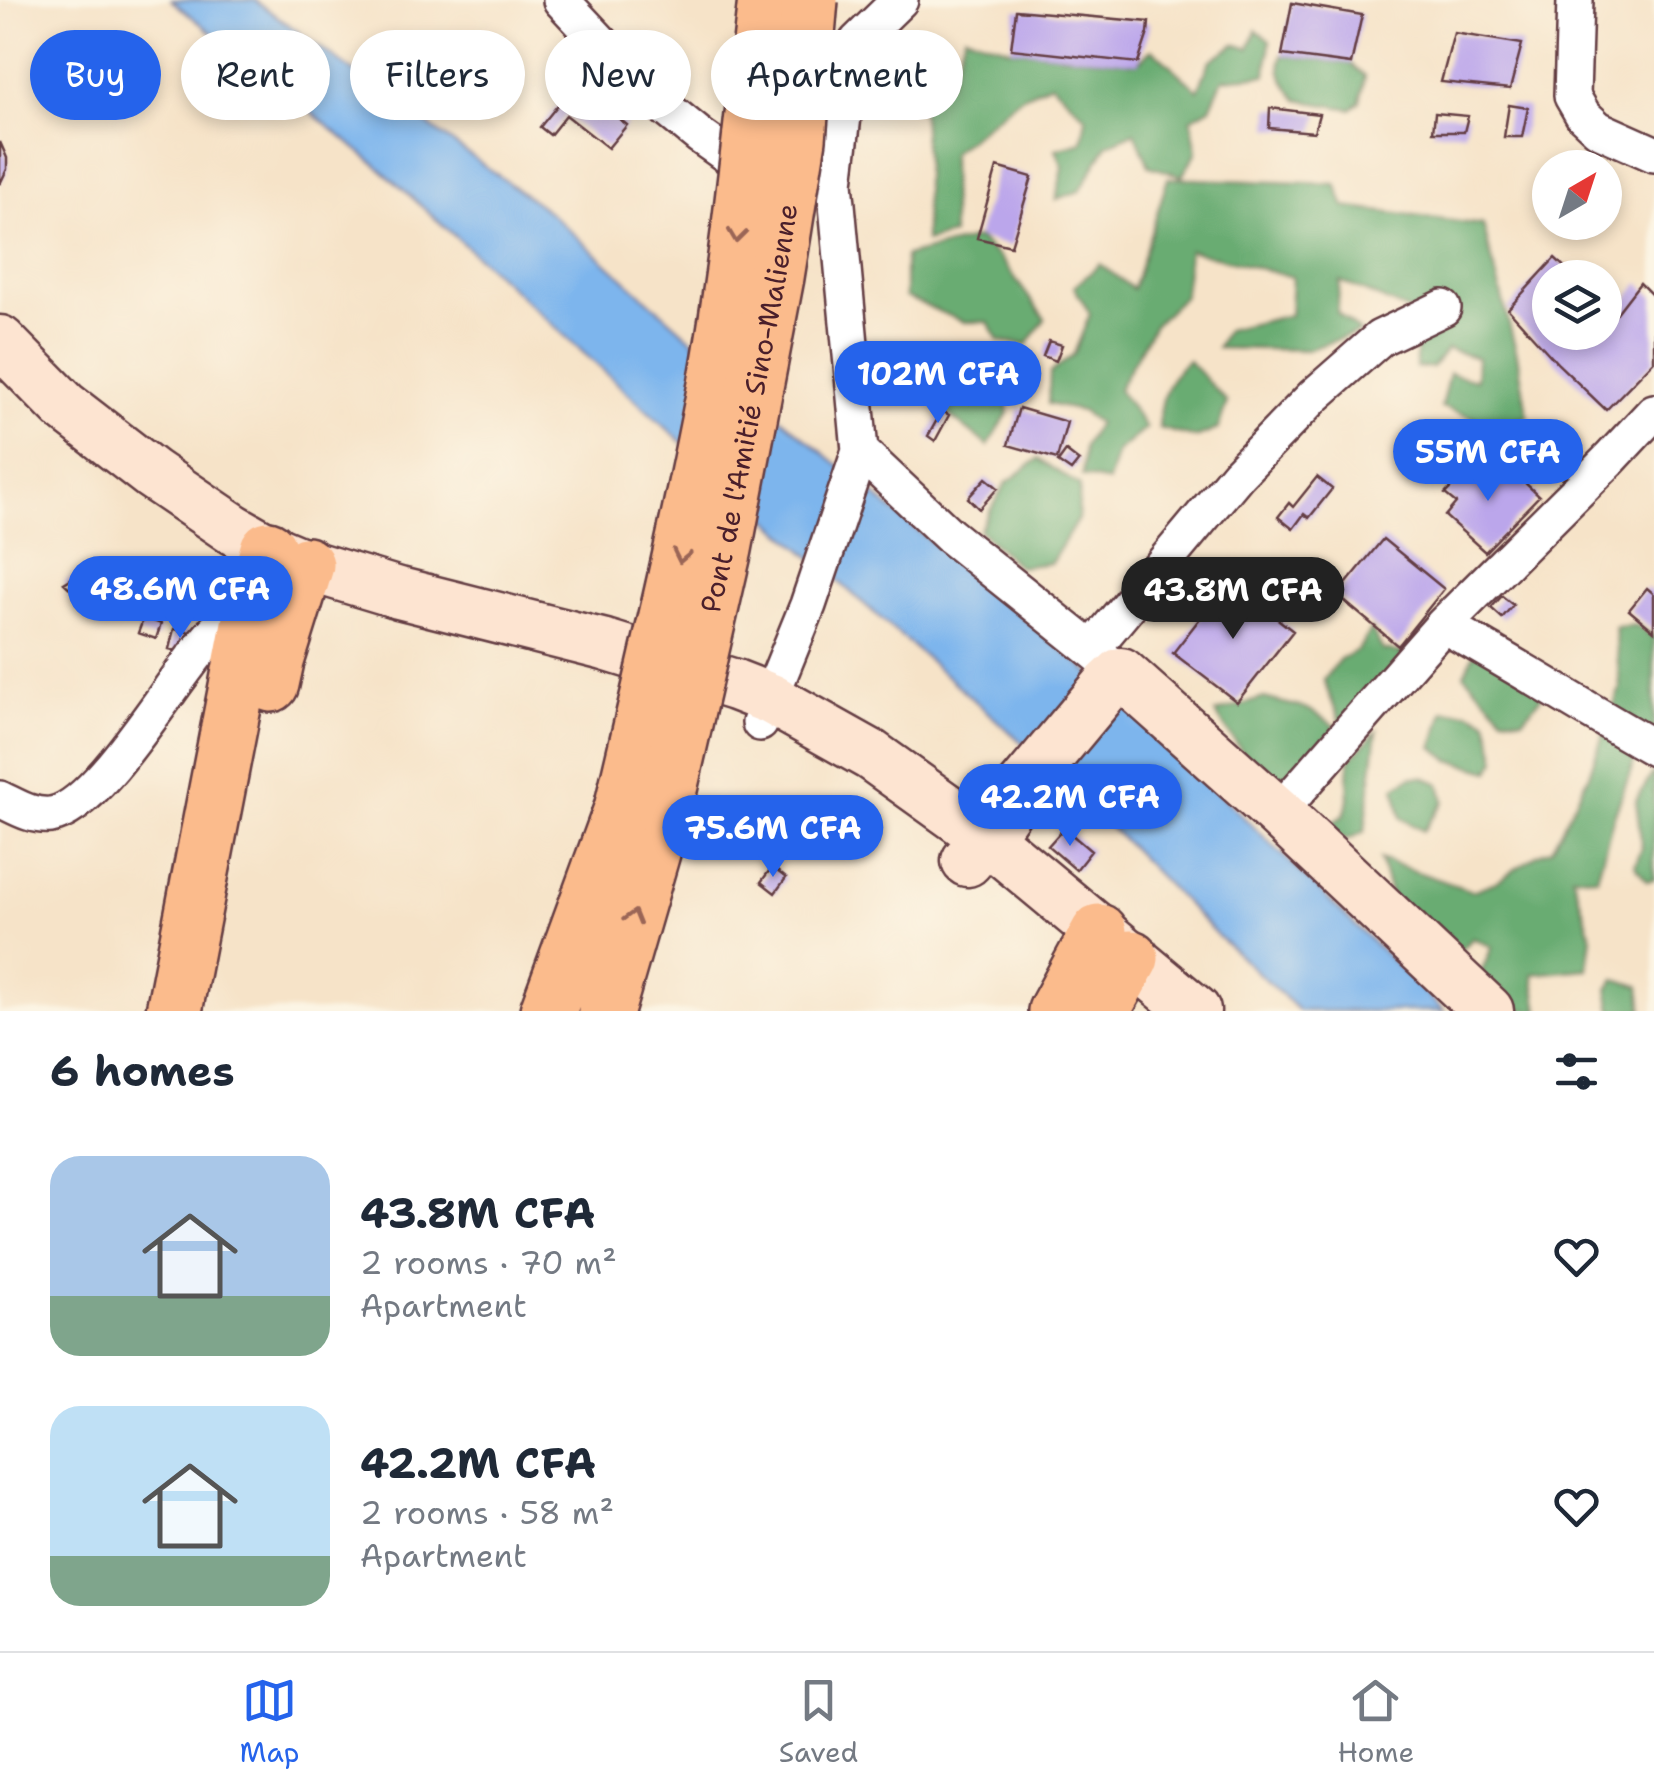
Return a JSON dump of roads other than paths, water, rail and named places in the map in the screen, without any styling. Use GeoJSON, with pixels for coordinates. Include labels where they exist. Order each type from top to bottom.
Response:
{"type":"FeatureCollection","features":[{"type":"Feature","properties":{"kind":"main road","name":"Pont de l'Amitié Sino-Malienne"},"geometry":{"type":"LineString","coordinates":[[643,810],[665,626],[716,382],[766,0]]}},
{"type":"Feature","properties":{"kind":"main road","name":"Pont de l'Amitié Sino-Malienne"},"geometry":{"type":"LineString","coordinates":[[643,810],[724,549],[798,140],[810,0]]}},
{"type":"Feature","properties":{"kind":"main road"},"geometry":{"type":"LineString","coordinates":[[0,341],[64,406],[233,529],[277,577],[276,661],[206,1011]]}},
{"type":"Feature","properties":{"kind":"main road"},"geometry":{"type":"LineString","coordinates":[[0,374],[48,427],[138,498],[221,553],[398,620],[602,670],[732,711],[766,711],[854,779],[977,849],[1115,975],[1195,1011]]}},
{"type":"Feature","properties":{"kind":"main road"},"geometry":{"type":"LineString","coordinates":[[174,1011],[189,926],[277,577]]}},
{"type":"Feature","properties":{"kind":"main road"},"geometry":{"type":"LineString","coordinates":[[977,849],[1107,669],[1278,813],[1488,1011]]}},
{"type":"Feature","properties":{"kind":"main road"},"geometry":{"type":"LineString","coordinates":[[548,1011],[643,810]]}},
{"type":"Feature","properties":{"kind":"main road"},"geometry":{"type":"LineString","coordinates":[[606,1011],[643,810]]}},
{"type":"Feature","properties":{"kind":"main road"},"geometry":{"type":"LineString","coordinates":[[1056,1011],[1115,975]]}},
{"type":"Feature","properties":{"kind":"street"},"geometry":{"type":"LineString","coordinates":[[561,0],[652,97],[801,208],[841,260]]}},
{"type":"Feature","properties":{"kind":"street"},"geometry":{"type":"LineString","coordinates":[[766,711],[808,605],[857,461],[835,182],[857,42],[900,0]]}},
{"type":"Feature","properties":{"kind":"street"},"geometry":{"type":"LineString","coordinates":[[1576,0],[1572,96],[1582,115],[1598,129],[1654,154]]}},
{"type":"Feature","properties":{"kind":"street"},"geometry":{"type":"LineString","coordinates":[[857,461],[1107,669],[1238,474],[1314,396],[1380,338],[1443,308]]}},
{"type":"Feature","properties":{"kind":"street"},"geometry":{"type":"LineString","coordinates":[[1278,813],[1442,625],[1654,412]]}},
{"type":"Feature","properties":{"kind":"street"},"geometry":{"type":"LineString","coordinates":[[0,799],[35,815],[54,814],[74,804],[106,774],[223,622],[277,577]]}},
{"type":"Feature","properties":{"kind":"street"},"geometry":{"type":"LineString","coordinates":[[1442,625],[1654,748]]}},
{"type":"Feature","properties":{"kind":"water"},"geometry":{"type":"Polygon","coordinates":[[[171,0],[254,0],[296,30],[208,30],[171,0]]]}},
{"type":"Feature","properties":{"kind":"water"},"geometry":{"type":"Polygon","coordinates":[[[330,55],[350,69],[350,120],[421,120],[549,212],[776,414],[1116,694],[1444,1011],[1299,1011],[1217,935],[1057,773],[756,509],[374,163],[320,120],[330,120],[330,55]]]}}]}
